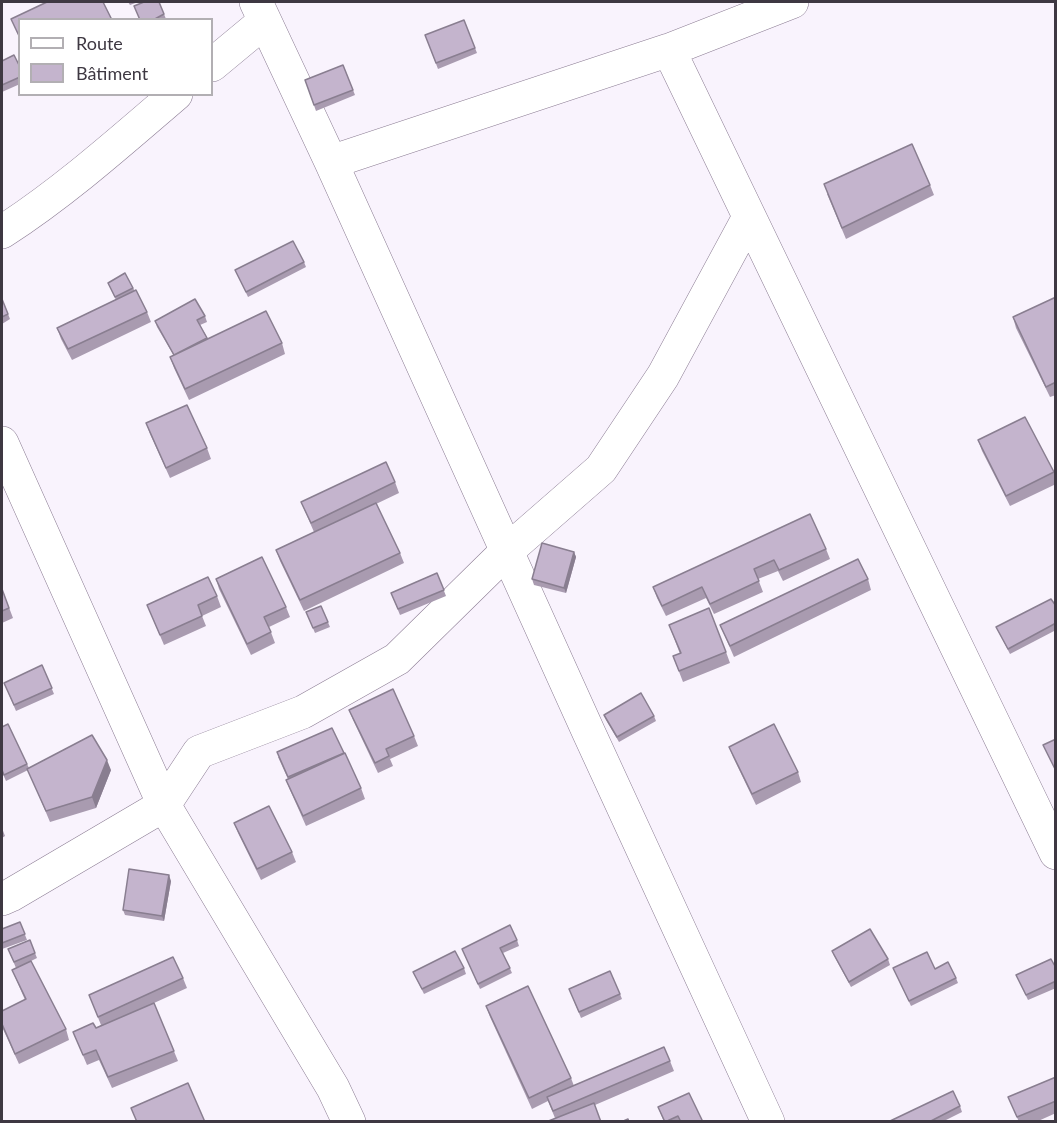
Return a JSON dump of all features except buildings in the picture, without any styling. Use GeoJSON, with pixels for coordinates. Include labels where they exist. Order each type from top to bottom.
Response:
{"type":"FeatureCollection","features":[{"type":"Feature","properties":{"kind":"street"},"geometry":{"type":"LineString","coordinates":[[331,162],[669,51],[792,2]]}},
{"type":"Feature","properties":{"kind":"street"},"geometry":{"type":"LineString","coordinates":[[213,64],[261,11],[768,1122]]}},
{"type":"Feature","properties":{"kind":"street"},"geometry":{"type":"LineString","coordinates":[[669,51],[1056,853]]}},
{"type":"Feature","properties":{"kind":"street"},"geometry":{"type":"LineString","coordinates":[[2,232],[87,170],[174,96]]}},
{"type":"Feature","properties":{"kind":"street"},"geometry":{"type":"LineString","coordinates":[[2,899],[164,805],[199,752],[303,712],[397,659],[507,551],[601,469],[663,376],[749,217]]}},
{"type":"Feature","properties":{"kind":"street"},"geometry":{"type":"LineString","coordinates":[[2,443],[164,805],[333,1088],[349,1122]]}}]}
